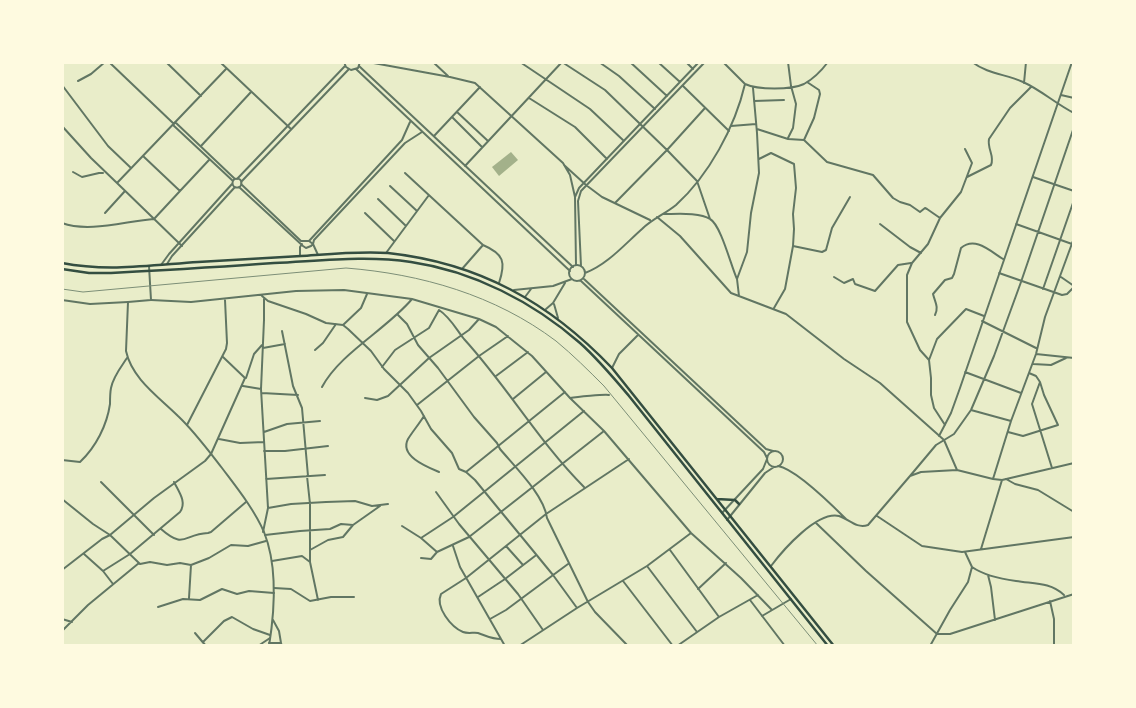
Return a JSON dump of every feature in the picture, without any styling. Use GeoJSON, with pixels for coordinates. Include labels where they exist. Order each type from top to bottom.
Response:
{"type":"FeatureCollection","features":[{"type":"Feature","properties":{"kind":"highway"},"geometry":{"type":"LineString","coordinates":[[62,263],[106,268],[344,253],[386,253],[430,260],[462,269],[514,290],[558,318],[592,347],[612,368],[834,646]]}},
{"type":"Feature","properties":{"kind":"highway"},"geometry":{"type":"LineString","coordinates":[[62,269],[96,273],[369,259],[427,265],[478,280],[524,303],[562,328],[598,360],[629,396],[828,646]]}},
{"type":"Feature","properties":{"kind":"highway"},"geometry":{"type":"LineString","coordinates":[[716,499],[733,500],[740,504]]}},
{"type":"Feature","properties":{"kind":"street"},"geometry":{"type":"LineString","coordinates":[[78,82],[105,62]]}},
{"type":"Feature","properties":{"kind":"street"},"geometry":{"type":"LineString","coordinates":[[109,62],[209,160],[234,181],[241,184],[304,242]]}},
{"type":"Feature","properties":{"kind":"street"},"geometry":{"type":"LineString","coordinates":[[166,62],[201,96]]}},
{"type":"Feature","properties":{"kind":"street"},"geometry":{"type":"LineString","coordinates":[[220,62],[291,129]]}},
{"type":"Feature","properties":{"kind":"street"},"geometry":{"type":"LineString","coordinates":[[356,69],[360,62]]}},
{"type":"Feature","properties":{"kind":"street"},"geometry":{"type":"LineString","coordinates":[[368,62],[475,83],[586,186],[602,197],[651,220]]}},
{"type":"Feature","properties":{"kind":"street"},"geometry":{"type":"LineString","coordinates":[[433,62],[450,77]]}},
{"type":"Feature","properties":{"kind":"street"},"geometry":{"type":"LineString","coordinates":[[520,62],[590,109],[624,140]]}},
{"type":"Feature","properties":{"kind":"street"},"geometry":{"type":"LineString","coordinates":[[465,166],[562,62],[605,90],[641,123],[697,181],[710,219],[716,226],[727,250],[731,266],[737,278],[739,296]]}},
{"type":"Feature","properties":{"kind":"street"},"geometry":{"type":"LineString","coordinates":[[599,62],[619,76],[655,109]]}},
{"type":"Feature","properties":{"kind":"street"},"geometry":{"type":"LineString","coordinates":[[630,62],[667,96]]}},
{"type":"Feature","properties":{"kind":"street"},"geometry":{"type":"LineString","coordinates":[[658,62],[680,82]]}},
{"type":"Feature","properties":{"kind":"street"},"geometry":{"type":"LineString","coordinates":[[686,62],[693,69]]}},
{"type":"Feature","properties":{"kind":"street"},"geometry":{"type":"LineString","coordinates":[[581,281],[586,273],[581,266],[578,197],[586,186],[705,62]]}},
{"type":"Feature","properties":{"kind":"street"},"geometry":{"type":"LineString","coordinates":[[723,62],[745,84],[753,88],[791,86],[807,82],[828,62]]}},
{"type":"Feature","properties":{"kind":"street"},"geometry":{"type":"LineString","coordinates":[[788,62],[791,86],[796,104],[793,128],[788,139]]}},
{"type":"Feature","properties":{"kind":"street"},"geometry":{"type":"LineString","coordinates":[[972,62],[986,71],[999,73],[1024,83],[1057,105],[1074,113]]}},
{"type":"Feature","properties":{"kind":"street"},"geometry":{"type":"LineString","coordinates":[[1024,83],[1026,62]]}},
{"type":"Feature","properties":{"kind":"street"},"geometry":{"type":"LineString","coordinates":[[939,436],[951,413],[1072,62]]}},
{"type":"Feature","properties":{"kind":"street"},"geometry":{"type":"LineString","coordinates":[[574,197],[579,188],[698,63],[702,66]]}},
{"type":"Feature","properties":{"kind":"street"},"geometry":{"type":"LineString","coordinates":[[161,265],[178,243],[234,181],[345,64],[349,69]]}},
{"type":"Feature","properties":{"kind":"street"},"geometry":{"type":"LineString","coordinates":[[359,66],[574,266],[581,266]]}},
{"type":"Feature","properties":{"kind":"street"},"geometry":{"type":"LineString","coordinates":[[117,183],[226,69]]}},
{"type":"Feature","properties":{"kind":"street"},"geometry":{"type":"LineString","coordinates":[[166,264],[235,187],[241,184],[349,69],[356,69],[570,270]]}},
{"type":"Feature","properties":{"kind":"street"},"geometry":{"type":"LineString","coordinates":[[1069,73],[1074,74]]}},
{"type":"Feature","properties":{"kind":"street"},"geometry":{"type":"LineString","coordinates":[[686,76],[689,79]]}},
{"type":"Feature","properties":{"kind":"street"},"geometry":{"type":"LineString","coordinates":[[804,140],[814,118],[820,94],[819,90],[807,82]]}},
{"type":"Feature","properties":{"kind":"street"},"geometry":{"type":"LineString","coordinates":[[586,273],[606,261],[651,220],[664,214],[676,205],[697,181],[718,153],[729,131],[745,84]]}},
{"type":"Feature","properties":{"kind":"street"},"geometry":{"type":"LineString","coordinates":[[62,85],[108,146],[131,168]]}},
{"type":"Feature","properties":{"kind":"street"},"geometry":{"type":"LineString","coordinates":[[683,86],[729,131]]}},
{"type":"Feature","properties":{"kind":"street"},"geometry":{"type":"LineString","coordinates":[[434,137],[480,87]]}},
{"type":"Feature","properties":{"kind":"street"},"geometry":{"type":"LineString","coordinates":[[967,177],[991,165],[993,158],[988,144],[989,139],[1010,108],[1031,87]]}},
{"type":"Feature","properties":{"kind":"street"},"geometry":{"type":"LineString","coordinates":[[737,278],[747,252],[751,213],[759,173],[753,88]]}},
{"type":"Feature","properties":{"kind":"street"},"geometry":{"type":"LineString","coordinates":[[673,90],[676,93]]}},
{"type":"Feature","properties":{"kind":"street"},"geometry":{"type":"LineString","coordinates":[[201,146],[251,92]]}},
{"type":"Feature","properties":{"kind":"street"},"geometry":{"type":"LineString","coordinates":[[1061,95],[1074,98]]}},
{"type":"Feature","properties":{"kind":"street"},"geometry":{"type":"LineString","coordinates":[[529,98],[575,127],[607,159]]}},
{"type":"Feature","properties":{"kind":"street"},"geometry":{"type":"LineString","coordinates":[[754,101],[784,100]]}},
{"type":"Feature","properties":{"kind":"street"},"geometry":{"type":"LineString","coordinates":[[615,203],[705,108]]}},
{"type":"Feature","properties":{"kind":"street"},"geometry":{"type":"LineString","coordinates":[[457,112],[488,141]]}},
{"type":"Feature","properties":{"kind":"street"},"geometry":{"type":"LineString","coordinates":[[452,118],[482,147]]}},
{"type":"Feature","properties":{"kind":"street"},"geometry":{"type":"LineString","coordinates":[[645,119],[648,122]]}},
{"type":"Feature","properties":{"kind":"street"},"geometry":{"type":"LineString","coordinates":[[300,256],[301,245],[309,241],[402,140],[410,121]]}},
{"type":"Feature","properties":{"kind":"street"},"geometry":{"type":"LineString","coordinates":[[174,124],[201,146],[234,181],[235,187]]}},
{"type":"Feature","properties":{"kind":"street"},"geometry":{"type":"LineString","coordinates":[[731,126],[756,124]]}},
{"type":"Feature","properties":{"kind":"street"},"geometry":{"type":"LineString","coordinates":[[62,126],[106,174],[182,246]]}},
{"type":"Feature","properties":{"kind":"street"},"geometry":{"type":"LineString","coordinates":[[771,566],[780,554],[816,522],[833,516],[840,516],[862,527],[868,525],[933,449],[954,434],[971,410],[1021,282],[1074,127]]}},
{"type":"Feature","properties":{"kind":"street"},"geometry":{"type":"LineString","coordinates":[[757,129],[788,139],[804,140],[827,162],[873,175],[893,198],[910,205],[920,212],[925,208],[940,218]]}},
{"type":"Feature","properties":{"kind":"street"},"geometry":{"type":"LineString","coordinates":[[634,130],[637,133]]}},
{"type":"Feature","properties":{"kind":"street"},"geometry":{"type":"LineString","coordinates":[[241,184],[301,245],[309,248],[405,143],[422,132]]}},
{"type":"Feature","properties":{"kind":"street"},"geometry":{"type":"LineString","coordinates":[[628,136],[632,139]]}},
{"type":"Feature","properties":{"kind":"street"},"geometry":{"type":"LineString","coordinates":[[929,360],[920,350],[907,322],[906,284],[912,263],[928,244],[940,218],[961,192],[972,163],[965,149]]}},
{"type":"Feature","properties":{"kind":"street"},"geometry":{"type":"LineString","coordinates":[[758,160],[771,153],[794,164],[796,188],[793,214],[793,246],[785,289],[774,308]]}},
{"type":"Feature","properties":{"kind":"street"},"geometry":{"type":"LineString","coordinates":[[611,154],[614,157]]}},
{"type":"Feature","properties":{"kind":"street"},"geometry":{"type":"LineString","coordinates":[[143,156],[180,191]]}},
{"type":"Feature","properties":{"kind":"street"},"geometry":{"type":"LineString","coordinates":[[386,157],[389,160]]}},
{"type":"Feature","properties":{"kind":"street"},"geometry":{"type":"LineString","coordinates":[[62,223],[73,226],[110,226],[131,220],[154,219],[209,160]]}},
{"type":"Feature","properties":{"kind":"street"},"geometry":{"type":"LineString","coordinates":[[563,163],[570,175],[574,197],[574,266],[570,270],[569,275],[572,280]]}},
{"type":"Feature","properties":{"kind":"street"},"geometry":{"type":"LineString","coordinates":[[73,172],[82,177],[99,172],[106,174]]}},
{"type":"Feature","properties":{"kind":"street"},"geometry":{"type":"LineString","coordinates":[[405,173],[483,244],[494,250],[503,262],[503,272],[499,284]]}},
{"type":"Feature","properties":{"kind":"street"},"geometry":{"type":"LineString","coordinates":[[593,173],[596,176]]}},
{"type":"Feature","properties":{"kind":"street"},"geometry":{"type":"LineString","coordinates":[[1033,176],[1074,190]]}},
{"type":"Feature","properties":{"kind":"street"},"geometry":{"type":"LineString","coordinates":[[390,186],[417,211]]}},
{"type":"Feature","properties":{"kind":"street"},"geometry":{"type":"LineString","coordinates":[[104,213],[125,192]]}},
{"type":"Feature","properties":{"kind":"street"},"geometry":{"type":"LineString","coordinates":[[386,253],[429,195]]}},
{"type":"Feature","properties":{"kind":"street"},"geometry":{"type":"LineString","coordinates":[[793,246],[822,252],[826,250],[832,228],[850,197]]}},
{"type":"Feature","properties":{"kind":"street"},"geometry":{"type":"LineString","coordinates":[[378,199],[406,226]]}},
{"type":"Feature","properties":{"kind":"street"},"geometry":{"type":"LineString","coordinates":[[1043,289],[1074,200]]}},
{"type":"Feature","properties":{"kind":"street"},"geometry":{"type":"LineString","coordinates":[[365,213],[394,241]]}},
{"type":"Feature","properties":{"kind":"street"},"geometry":{"type":"LineString","coordinates":[[664,214],[697,215],[710,219]]}},
{"type":"Feature","properties":{"kind":"street"},"geometry":{"type":"LineString","coordinates":[[657,217],[680,236],[731,293],[774,308],[794,319],[844,359],[880,383],[944,440],[957,470]]}},
{"type":"Feature","properties":{"kind":"street"},"geometry":{"type":"LineString","coordinates":[[880,224],[921,253]]}},
{"type":"Feature","properties":{"kind":"street"},"geometry":{"type":"LineString","coordinates":[[1016,224],[1072,244]]}},
{"type":"Feature","properties":{"kind":"street"},"geometry":{"type":"LineString","coordinates":[[993,479],[1011,421],[1033,364],[1045,317],[1074,238]]}},
{"type":"Feature","properties":{"kind":"street"},"geometry":{"type":"LineString","coordinates":[[309,241],[313,244],[318,255]]}},
{"type":"Feature","properties":{"kind":"street"},"geometry":{"type":"LineString","coordinates":[[935,315],[937,303],[933,294],[943,282],[952,278],[961,248],[970,242],[979,244],[1004,259]]}},
{"type":"Feature","properties":{"kind":"street"},"geometry":{"type":"LineString","coordinates":[[462,269],[483,244]]}},
{"type":"Feature","properties":{"kind":"street"},"geometry":{"type":"LineString","coordinates":[[834,277],[844,283],[853,279],[855,284],[875,291],[898,266],[912,263]]}},
{"type":"Feature","properties":{"kind":"street"},"geometry":{"type":"LineString","coordinates":[[149,266],[151,300]]}},
{"type":"Feature","properties":{"kind":"street"},"geometry":{"type":"LineString","coordinates":[[999,273],[1054,293],[1067,294],[1074,287],[1060,277]]}},
{"type":"Feature","properties":{"kind":"street"},"geometry":{"type":"LineString","coordinates":[[584,279],[766,449],[779,452],[786,467],[848,520]]}},
{"type":"Feature","properties":{"kind":"street"},"geometry":{"type":"LineString","coordinates":[[514,290],[531,289],[572,280],[581,281],[764,452],[769,464],[774,467]]}},
{"type":"Feature","properties":{"kind":"street"},"geometry":{"type":"LineString","coordinates":[[546,310],[553,303],[565,283]]}},
{"type":"Feature","properties":{"kind":"street"},"geometry":{"type":"LineString","coordinates":[[525,296],[531,289]]}},
{"type":"Feature","properties":{"kind":"street"},"geometry":{"type":"LineString","coordinates":[[62,300],[90,304],[151,300],[191,302],[332,290],[412,299],[496,326],[528,352],[629,458],[691,533],[726,564],[772,610]]}},
{"type":"Feature","properties":{"kind":"street"},"geometry":{"type":"LineString","coordinates":[[343,325],[361,308],[367,293]]}},
{"type":"Feature","properties":{"kind":"street"},"geometry":{"type":"LineString","coordinates":[[262,296],[264,299],[264,320],[261,390],[268,508],[264,532]]}},
{"type":"Feature","properties":{"kind":"street"},"geometry":{"type":"LineString","coordinates":[[264,299],[326,323],[343,325],[363,343],[417,405],[431,429],[452,453],[459,469],[466,472],[484,492],[553,575],[577,608]]}},
{"type":"Feature","properties":{"kind":"street"},"geometry":{"type":"LineString","coordinates":[[322,387],[330,375],[373,333],[398,315],[412,299]]}},
{"type":"Feature","properties":{"kind":"street"},"geometry":{"type":"LineString","coordinates":[[188,425],[223,357],[227,343],[225,300]]}},
{"type":"Feature","properties":{"kind":"street"},"geometry":{"type":"LineString","coordinates":[[128,302],[126,351],[136,373],[147,387],[188,425],[238,489],[264,532],[272,562],[274,588],[269,644],[281,644],[277,626],[272,619]]}},
{"type":"Feature","properties":{"kind":"street"},"geometry":{"type":"LineString","coordinates":[[553,303],[558,318]]}},
{"type":"Feature","properties":{"kind":"street"},"geometry":{"type":"LineString","coordinates":[[382,367],[396,350],[429,328],[441,307]]}},
{"type":"Feature","properties":{"kind":"street"},"geometry":{"type":"LineString","coordinates":[[945,425],[934,408],[931,395],[929,360],[936,339],[966,309],[984,316]]}},
{"type":"Feature","properties":{"kind":"street"},"geometry":{"type":"LineString","coordinates":[[439,310],[449,319],[496,376],[584,487]]}},
{"type":"Feature","properties":{"kind":"street"},"geometry":{"type":"LineString","coordinates":[[398,315],[407,324],[418,345],[448,380],[532,489],[546,510],[547,518],[588,602],[595,612],[628,646]]}},
{"type":"Feature","properties":{"kind":"street"},"geometry":{"type":"LineString","coordinates":[[365,398],[382,399],[429,358],[473,327],[479,319]]}},
{"type":"Feature","properties":{"kind":"street"},"geometry":{"type":"LineString","coordinates":[[982,321],[1037,348]]}},
{"type":"Feature","properties":{"kind":"street"},"geometry":{"type":"LineString","coordinates":[[315,350],[323,343],[336,324]]}},
{"type":"Feature","properties":{"kind":"street"},"geometry":{"type":"LineString","coordinates":[[282,331],[292,380],[302,408],[304,421],[310,504],[310,562],[318,600]]}},
{"type":"Feature","properties":{"kind":"street"},"geometry":{"type":"LineString","coordinates":[[612,368],[619,354],[638,334]]}},
{"type":"Feature","properties":{"kind":"street"},"geometry":{"type":"LineString","coordinates":[[417,405],[479,356],[508,336]]}},
{"type":"Feature","properties":{"kind":"street"},"geometry":{"type":"LineString","coordinates":[[62,570],[102,538],[110,535],[211,454],[243,386],[254,354],[263,347],[285,344]]}},
{"type":"Feature","properties":{"kind":"street"},"geometry":{"type":"LineString","coordinates":[[496,376],[528,352]]}},
{"type":"Feature","properties":{"kind":"street"},"geometry":{"type":"LineString","coordinates":[[1036,354],[1074,358]]}},
{"type":"Feature","properties":{"kind":"street"},"geometry":{"type":"LineString","coordinates":[[62,460],[80,462],[86,457],[101,434],[107,417],[111,387],[119,368],[128,357]]}},
{"type":"Feature","properties":{"kind":"street"},"geometry":{"type":"LineString","coordinates":[[223,357],[245,378]]}},
{"type":"Feature","properties":{"kind":"street"},"geometry":{"type":"LineString","coordinates":[[1033,364],[1051,366],[1067,358]]}},
{"type":"Feature","properties":{"kind":"street"},"geometry":{"type":"LineString","coordinates":[[514,399],[546,372]]}},
{"type":"Feature","properties":{"kind":"street"},"geometry":{"type":"LineString","coordinates":[[965,372],[1021,393]]}},
{"type":"Feature","properties":{"kind":"street"},"geometry":{"type":"LineString","coordinates":[[1008,432],[1023,436],[1057,426],[1059,423],[1044,395],[1040,382],[1036,376],[1029,374]]}},
{"type":"Feature","properties":{"kind":"street"},"geometry":{"type":"LineString","coordinates":[[1040,382],[1032,404],[1052,468]]}},
{"type":"Feature","properties":{"kind":"street"},"geometry":{"type":"LineString","coordinates":[[243,386],[261,390]]}},
{"type":"Feature","properties":{"kind":"street"},"geometry":{"type":"LineString","coordinates":[[466,472],[565,392]]}},
{"type":"Feature","properties":{"kind":"street"},"geometry":{"type":"LineString","coordinates":[[262,393],[298,395]]}},
{"type":"Feature","properties":{"kind":"street"},"geometry":{"type":"LineString","coordinates":[[570,398],[609,394]]}},
{"type":"Feature","properties":{"kind":"street"},"geometry":{"type":"LineString","coordinates":[[971,410],[1011,421]]}},
{"type":"Feature","properties":{"kind":"street"},"geometry":{"type":"LineString","coordinates":[[421,538],[453,517],[516,468],[584,411]]}},
{"type":"Feature","properties":{"kind":"street"},"geometry":{"type":"LineString","coordinates":[[424,416],[407,441],[406,450],[412,457],[439,472]]}},
{"type":"Feature","properties":{"kind":"street"},"geometry":{"type":"LineString","coordinates":[[263,432],[287,424],[320,421]]}},
{"type":"Feature","properties":{"kind":"street"},"geometry":{"type":"LineString","coordinates":[[420,558],[431,559],[437,552],[469,537],[604,431]]}},
{"type":"Feature","properties":{"kind":"street"},"geometry":{"type":"LineString","coordinates":[[218,439],[240,443],[264,442]]}},
{"type":"Feature","properties":{"kind":"street"},"geometry":{"type":"LineString","coordinates":[[264,451],[328,446]]}},
{"type":"Feature","properties":{"kind":"street"},"geometry":{"type":"LineString","coordinates":[[722,513],[763,469],[772,451]]}},
{"type":"Feature","properties":{"kind":"street"},"geometry":{"type":"LineString","coordinates":[[501,639],[486,638],[476,632],[461,631],[446,617],[441,609],[439,598],[441,594],[466,578],[546,514],[629,458]]}},
{"type":"Feature","properties":{"kind":"street"},"geometry":{"type":"LineString","coordinates":[[778,466],[783,460]]}},
{"type":"Feature","properties":{"kind":"street"},"geometry":{"type":"LineString","coordinates":[[910,476],[921,472],[957,470],[1002,480],[1074,463]]}},
{"type":"Feature","properties":{"kind":"street"},"geometry":{"type":"LineString","coordinates":[[727,520],[765,473],[774,467],[786,467]]}},
{"type":"Feature","properties":{"kind":"street"},"geometry":{"type":"LineString","coordinates":[[266,479],[325,474]]}},
{"type":"Feature","properties":{"kind":"street"},"geometry":{"type":"LineString","coordinates":[[1006,479],[1015,484],[1038,490],[1074,512]]}},
{"type":"Feature","properties":{"kind":"street"},"geometry":{"type":"LineString","coordinates":[[981,550],[1002,480]]}},
{"type":"Feature","properties":{"kind":"street"},"geometry":{"type":"LineString","coordinates":[[102,482],[154,535]]}},
{"type":"Feature","properties":{"kind":"street"},"geometry":{"type":"LineString","coordinates":[[104,571],[154,535],[184,507],[184,502],[174,482]]}},
{"type":"Feature","properties":{"kind":"street"},"geometry":{"type":"LineString","coordinates":[[436,492],[453,517],[521,599],[543,630]]}},
{"type":"Feature","properties":{"kind":"street"},"geometry":{"type":"LineString","coordinates":[[62,499],[110,535],[139,563]]}},
{"type":"Feature","properties":{"kind":"street"},"geometry":{"type":"LineString","coordinates":[[268,508],[291,504],[355,501],[372,506],[388,504]]}},
{"type":"Feature","properties":{"kind":"street"},"geometry":{"type":"LineString","coordinates":[[161,528],[177,540],[208,533],[246,502]]}},
{"type":"Feature","properties":{"kind":"street"},"geometry":{"type":"LineString","coordinates":[[310,550],[328,540],[343,538],[353,525],[380,506]]}},
{"type":"Feature","properties":{"kind":"street"},"geometry":{"type":"LineString","coordinates":[[877,516],[922,546],[965,552],[1074,537]]}},
{"type":"Feature","properties":{"kind":"street"},"geometry":{"type":"LineString","coordinates":[[816,522],[866,572],[936,634],[950,634],[1064,595],[1074,594]]}},
{"type":"Feature","properties":{"kind":"street"},"geometry":{"type":"LineString","coordinates":[[265,535],[330,530],[341,524],[353,525]]}},
{"type":"Feature","properties":{"kind":"street"},"geometry":{"type":"LineString","coordinates":[[402,526],[421,538],[437,552]]}},
{"type":"Feature","properties":{"kind":"street"},"geometry":{"type":"LineString","coordinates":[[519,646],[647,566],[691,533]]}},
{"type":"Feature","properties":{"kind":"street"},"geometry":{"type":"LineString","coordinates":[[62,632],[88,605],[139,563],[150,562],[167,565],[180,563],[190,565],[203,561],[231,545],[248,546],[266,542]]}},
{"type":"Feature","properties":{"kind":"street"},"geometry":{"type":"LineString","coordinates":[[506,545],[523,564]]}},
{"type":"Feature","properties":{"kind":"street"},"geometry":{"type":"LineString","coordinates":[[453,546],[460,567],[505,646]]}},
{"type":"Feature","properties":{"kind":"street"},"geometry":{"type":"LineString","coordinates":[[670,550],[719,617]]}},
{"type":"Feature","properties":{"kind":"street"},"geometry":{"type":"LineString","coordinates":[[965,552],[972,567],[988,576],[1049,585],[1064,595]]}},
{"type":"Feature","properties":{"kind":"street"},"geometry":{"type":"LineString","coordinates":[[84,553],[104,571],[113,584]]}},
{"type":"Feature","properties":{"kind":"street"},"geometry":{"type":"LineString","coordinates":[[478,597],[505,579],[535,555]]}},
{"type":"Feature","properties":{"kind":"street"},"geometry":{"type":"LineString","coordinates":[[272,562],[302,556],[310,562]]}},
{"type":"Feature","properties":{"kind":"street"},"geometry":{"type":"LineString","coordinates":[[490,619],[521,599],[568,564]]}},
{"type":"Feature","properties":{"kind":"street"},"geometry":{"type":"LineString","coordinates":[[698,588],[726,564]]}},
{"type":"Feature","properties":{"kind":"street"},"geometry":{"type":"LineString","coordinates":[[189,598],[190,565]]}},
{"type":"Feature","properties":{"kind":"street"},"geometry":{"type":"LineString","coordinates":[[647,566],[697,632]]}},
{"type":"Feature","properties":{"kind":"street"},"geometry":{"type":"LineString","coordinates":[[930,646],[968,582],[972,567]]}},
{"type":"Feature","properties":{"kind":"street"},"geometry":{"type":"LineString","coordinates":[[988,576],[995,620]]}},
{"type":"Feature","properties":{"kind":"street"},"geometry":{"type":"LineString","coordinates":[[623,581],[675,646],[719,617],[758,595]]}},
{"type":"Feature","properties":{"kind":"street"},"geometry":{"type":"LineString","coordinates":[[274,588],[291,589],[308,600],[330,597],[354,597]]}},
{"type":"Feature","properties":{"kind":"street"},"geometry":{"type":"LineString","coordinates":[[158,607],[189,598],[200,600],[222,589],[237,594],[249,591],[274,592]]}},
{"type":"Feature","properties":{"kind":"street"},"geometry":{"type":"LineString","coordinates":[[762,616],[790,599]]}},
{"type":"Feature","properties":{"kind":"street"},"geometry":{"type":"LineString","coordinates":[[750,600],[785,646]]}},
{"type":"Feature","properties":{"kind":"street"},"geometry":{"type":"LineString","coordinates":[[1050,601],[1054,619],[1054,646]]}},
{"type":"Feature","properties":{"kind":"street"},"geometry":{"type":"LineString","coordinates":[[195,633],[204,644],[224,622],[232,617],[270,636]]}},
{"type":"Feature","properties":{"kind":"street"},"geometry":{"type":"LineString","coordinates":[[62,618],[72,622]]}},
{"type":"Feature","properties":{"kind":"street"},"geometry":{"type":"LineString","coordinates":[[258,646],[270,636]]}},
{"type":"Feature","properties":{"kind":"shaded area"},"geometry":{"type":"Polygon","coordinates":[[[511,152],[518,160],[499,176],[492,167],[511,152]]]}},
{"type":"Feature","properties":{"kind":"railway"},"geometry":{"type":"LineString","coordinates":[[62,289],[83,292],[346,268],[402,275],[483,299],[533,325],[556,341],[604,386],[818,646]]}}]}
